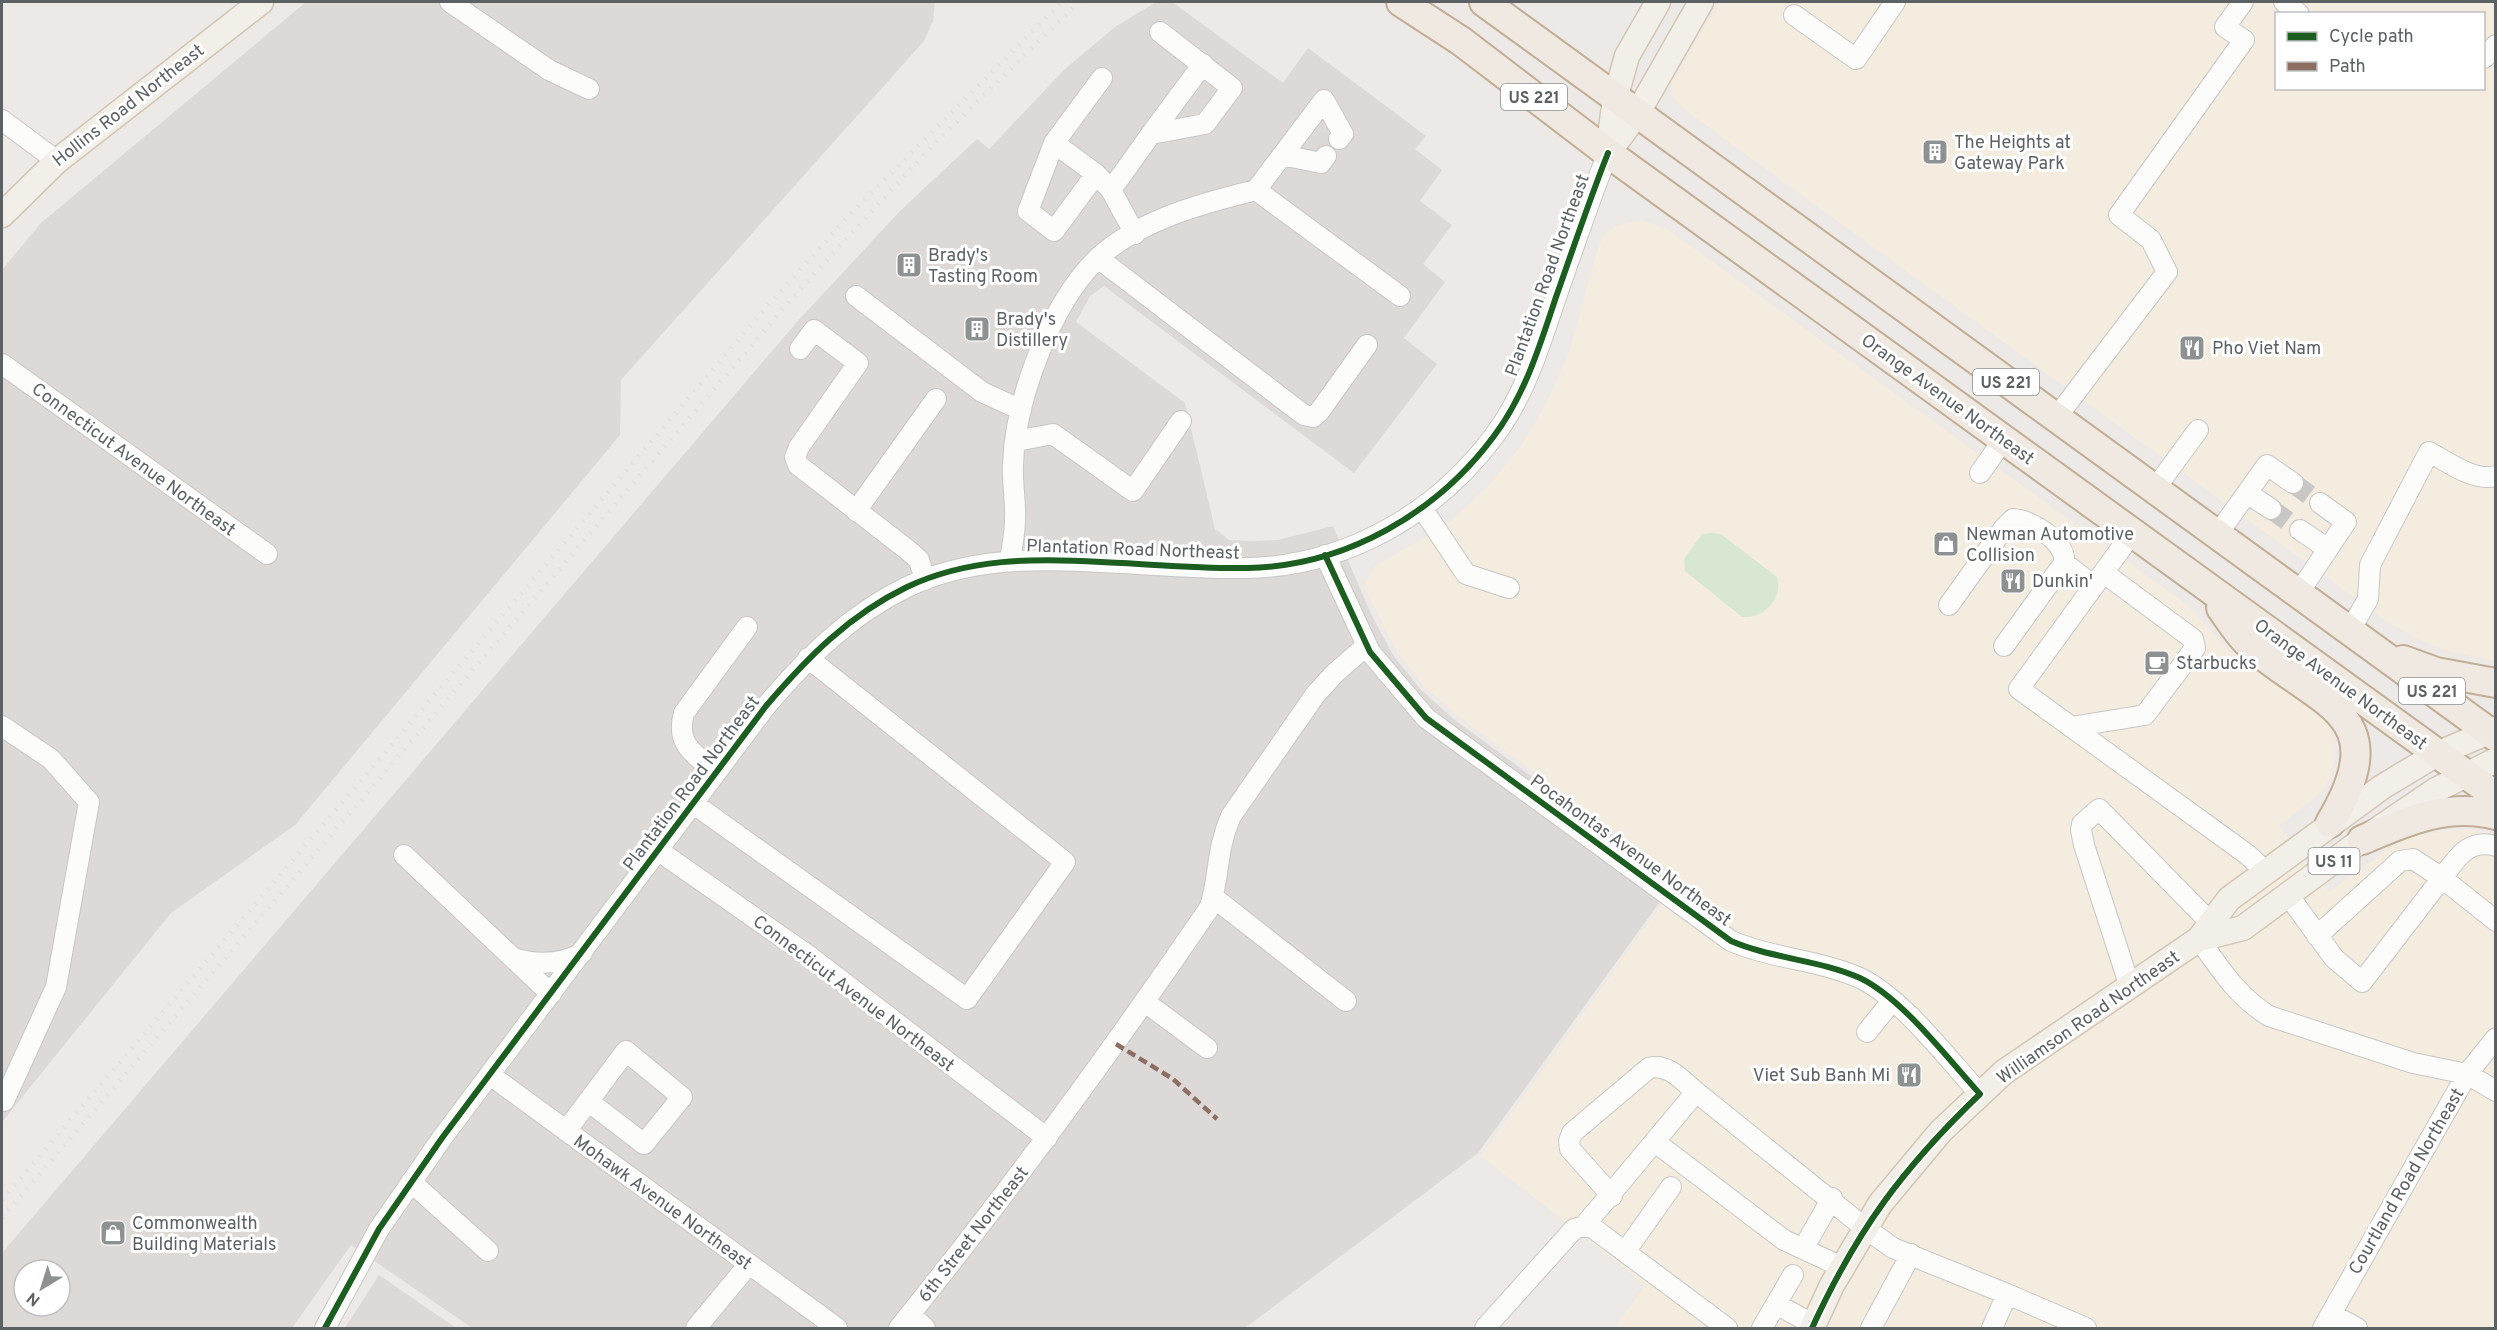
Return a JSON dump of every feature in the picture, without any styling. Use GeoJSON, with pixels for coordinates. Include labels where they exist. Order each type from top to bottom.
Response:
{"type":"FeatureCollection","features":[{"type":"Feature","properties":{"kind":"highway","name":"Orange Avenue Northeast"},"geometry":{"type":"LineString","coordinates":[[1401,2],[1461,41],[1608,153],[2496,796]]}},
{"type":"Feature","properties":{"kind":"highway","name":"US 221"},"geometry":{"type":"LineString","coordinates":[[1484,2],[2376,651],[2490,743]]}},
{"type":"Feature","properties":{"kind":"highway"},"geometry":{"type":"LineString","coordinates":[[2199,581],[2246,640],[2333,706],[2346,720],[2356,753],[2354,777],[2346,797],[2330,824]]}},
{"type":"Feature","properties":{"kind":"highway"},"geometry":{"type":"LineString","coordinates":[[2376,651],[2436,672],[2496,683]]}},
{"type":"Feature","properties":{"kind":"highway"},"geometry":{"type":"LineString","coordinates":[[2362,840],[2406,821],[2438,812],[2463,811],[2496,815]]}},
{"type":"Feature","properties":{"kind":"main road","name":"Hollins Road Northeast"},"geometry":{"type":"LineString","coordinates":[[2,215],[57,161],[261,2]]}},
{"type":"Feature","properties":{"kind":"main road"},"geometry":{"type":"LineString","coordinates":[[1626,106],[1627,56],[1658,2]]}},
{"type":"Feature","properties":{"kind":"main road"},"geometry":{"type":"LineString","coordinates":[[1608,153],[1626,106],[1701,2]]}},
{"type":"Feature","properties":{"kind":"main road","name":"Williamson Road Northeast"},"geometry":{"type":"LineString","coordinates":[[1813,1327],[1842,1267],[1865,1228],[1914,1161],[2004,1072],[2130,987],[2205,931],[2229,899],[2382,787],[2437,754],[2490,743]]}},
{"type":"Feature","properties":{"kind":"main road","name":"Williamson Road Northeast"},"geometry":{"type":"LineString","coordinates":[[2205,931],[2243,928],[2362,840],[2436,790],[2466,774],[2490,743]]}},
{"type":"Feature","properties":{"kind":"street"},"geometry":{"type":"LineString","coordinates":[[450,2],[549,70],[589,89]]}},
{"type":"Feature","properties":{"kind":"street"},"geometry":{"type":"LineString","coordinates":[[1794,15],[1856,59],[1894,2]]}},
{"type":"Feature","properties":{"kind":"street"},"geometry":{"type":"LineString","coordinates":[[2056,418],[2167,272],[2151,240],[2119,215],[2244,40],[2225,27],[2243,2]]}},
{"type":"Feature","properties":{"kind":"street"},"geometry":{"type":"LineString","coordinates":[[2284,2],[2296,12]]}},
{"type":"Feature","properties":{"kind":"street"},"geometry":{"type":"LineString","coordinates":[[1151,134],[1204,124],[1230,94],[1232,88],[1230,83],[1160,32]]}},
{"type":"Feature","properties":{"kind":"street"},"geometry":{"type":"LineString","coordinates":[[2485,57],[2496,45]]}},
{"type":"Feature","properties":{"kind":"street"},"geometry":{"type":"LineString","coordinates":[[1111,190],[1203,64]]}},
{"type":"Feature","properties":{"kind":"street"},"geometry":{"type":"LineString","coordinates":[[1096,174],[1054,231],[1028,211],[1054,143],[1102,78]]}},
{"type":"Feature","properties":{"kind":"street"},"geometry":{"type":"LineString","coordinates":[[1010,560],[1016,520],[1013,464],[1021,410],[1034,362],[1053,323],[1098,258],[1135,234],[1199,204],[1256,190],[1324,100],[1343,134],[1339,139]]}},
{"type":"Feature","properties":{"kind":"street"},"geometry":{"type":"LineString","coordinates":[[2,120],[57,161]]}},
{"type":"Feature","properties":{"kind":"street"},"geometry":{"type":"LineString","coordinates":[[1054,143],[1096,174],[1111,190],[1135,234]]}},
{"type":"Feature","properties":{"kind":"street","name":"Plantation Road Northeast"},"geometry":{"type":"LineString","coordinates":[[325,1329],[378,1230],[411,1182],[766,706],[808,658],[838,630],[872,606],[909,586],[975,565],[1010,560],[1060,560],[1250,568],[1305,561],[1388,530],[1447,488],[1476,459],[1496,434],[1518,398],[1533,364],[1608,153]]}},
{"type":"Feature","properties":{"kind":"street"},"geometry":{"type":"LineString","coordinates":[[1282,155],[1321,163],[1326,156]]}},
{"type":"Feature","properties":{"kind":"street"},"geometry":{"type":"LineString","coordinates":[[1256,190],[1400,296]]}},
{"type":"Feature","properties":{"kind":"street"},"geometry":{"type":"LineString","coordinates":[[1098,258],[1304,415],[1313,417],[1319,412],[1367,345]]}},
{"type":"Feature","properties":{"kind":"street"},"geometry":{"type":"LineString","coordinates":[[856,296],[982,392],[1021,410]]}},
{"type":"Feature","properties":{"kind":"street"},"geometry":{"type":"LineString","coordinates":[[800,349],[814,330],[858,363],[799,447],[795,457],[802,471],[919,560],[925,580]]}},
{"type":"Feature","properties":{"kind":"street","name":"Connecticut Avenue Northeast"},"geometry":{"type":"LineString","coordinates":[[2,364],[267,554]]}},
{"type":"Feature","properties":{"kind":"street"},"geometry":{"type":"LineString","coordinates":[[856,511],[936,399]]}},
{"type":"Feature","properties":{"kind":"street"},"geometry":{"type":"LineString","coordinates":[[1016,441],[1053,434],[1133,490],[1181,421]]}},
{"type":"Feature","properties":{"kind":"street"},"geometry":{"type":"LineString","coordinates":[[2154,489],[2198,430]]}},
{"type":"Feature","properties":{"kind":"street"},"geometry":{"type":"LineString","coordinates":[[1980,473],[2004,439]]}},
{"type":"Feature","properties":{"kind":"street"},"geometry":{"type":"LineString","coordinates":[[2349,632],[2368,599],[2370,565],[2429,452],[2468,472],[2489,478],[2496,476]]}},
{"type":"Feature","properties":{"kind":"street"},"geometry":{"type":"LineString","coordinates":[[2217,535],[2267,465],[2293,483]]}},
{"type":"Feature","properties":{"kind":"street"},"geometry":{"type":"LineString","coordinates":[[2247,493],[2271,509]]}},
{"type":"Feature","properties":{"kind":"street"},"geometry":{"type":"LineString","coordinates":[[2298,594],[2346,522],[2320,502]]}},
{"type":"Feature","properties":{"kind":"street"},"geometry":{"type":"LineString","coordinates":[[1422,508],[1466,574],[1509,588]]}},
{"type":"Feature","properties":{"kind":"street"},"geometry":{"type":"LineString","coordinates":[[1949,605],[2004,528],[2013,519],[2023,520],[2043,532],[2061,548],[2065,557],[2064,563],[2004,646]]}},
{"type":"Feature","properties":{"kind":"street"},"geometry":{"type":"LineString","coordinates":[[2300,530],[2328,549]]}},
{"type":"Feature","properties":{"kind":"street"},"geometry":{"type":"LineString","coordinates":[[2133,532],[2019,690],[2248,855],[2265,872]]}},
{"type":"Feature","properties":{"kind":"street","name":"Pocahontas Avenue Northeast"},"geometry":{"type":"LineString","coordinates":[[1325,555],[1366,646],[1393,683],[1426,718],[1711,928],[1754,951],[1860,978],[1882,991],[1980,1094]]}},
{"type":"Feature","properties":{"kind":"street"},"geometry":{"type":"LineString","coordinates":[[2064,563],[2099,579],[2193,639],[2195,648],[2145,715],[2071,727]]}},
{"type":"Feature","properties":{"kind":"street"},"geometry":{"type":"LineString","coordinates":[[717,772],[688,748],[680,726],[684,713],[747,627]]}},
{"type":"Feature","properties":{"kind":"street","name":"6th Street Northeast"},"geometry":{"type":"LineString","coordinates":[[905,1321],[1047,1138],[1210,907],[1222,837],[1231,816],[1315,695],[1334,674],[1366,646]]}},
{"type":"Feature","properties":{"kind":"street"},"geometry":{"type":"LineString","coordinates":[[694,804],[967,999],[1065,862],[808,658]]}},
{"type":"Feature","properties":{"kind":"street"},"geometry":{"type":"LineString","coordinates":[[2,726],[51,759],[89,802],[56,987],[2,1101]]}},
{"type":"Feature","properties":{"kind":"street"},"geometry":{"type":"LineString","coordinates":[[2130,987],[2080,830],[2087,819],[2100,809],[2205,931],[2236,990],[2251,1005],[2269,1016],[2413,1063],[2467,1074],[2496,1091]]}},
{"type":"Feature","properties":{"kind":"street"},"geometry":{"type":"LineString","coordinates":[[2288,895],[2334,958],[2362,982],[2460,854],[2468,848],[2484,843],[2496,846]]}},
{"type":"Feature","properties":{"kind":"street","name":"Connecticut Avenue Northeast"},"geometry":{"type":"LineString","coordinates":[[659,851],[809,956],[1047,1138]]}},
{"type":"Feature","properties":{"kind":"street"},"geometry":{"type":"LineString","coordinates":[[404,855],[551,994]]}},
{"type":"Feature","properties":{"kind":"street"},"geometry":{"type":"LineString","coordinates":[[2317,936],[2400,861],[2413,859],[2442,878],[2496,921]]}},
{"type":"Feature","properties":{"kind":"street"},"geometry":{"type":"LineString","coordinates":[[1213,897],[1346,1001]]}},
{"type":"Feature","properties":{"kind":"street"},"geometry":{"type":"LineString","coordinates":[[513,958],[533,962],[560,963],[583,952]]}},
{"type":"Feature","properties":{"kind":"street"},"geometry":{"type":"LineString","coordinates":[[1867,1032],[1892,1001]]}},
{"type":"Feature","properties":{"kind":"street"},"geometry":{"type":"LineString","coordinates":[[1145,1002],[1207,1048]]}},
{"type":"Feature","properties":{"kind":"street","name":"Courtland Road Northeast"},"geometry":{"type":"LineString","coordinates":[[2327,1321],[2467,1074],[2496,1038]]}},
{"type":"Feature","properties":{"kind":"street"},"geometry":{"type":"LineString","coordinates":[[566,1131],[588,1101],[626,1051],[682,1097],[644,1144],[588,1101]]}},
{"type":"Feature","properties":{"kind":"street"},"geometry":{"type":"LineString","coordinates":[[1612,1196],[1570,1149],[1569,1141],[1572,1133],[1649,1068],[1658,1066],[1668,1069],[1893,1248],[2007,1293],[2086,1329]]}},
{"type":"Feature","properties":{"kind":"street","name":"Mohawk Avenue Northeast"},"geometry":{"type":"LineString","coordinates":[[490,1075],[837,1329]]}},
{"type":"Feature","properties":{"kind":"street"},"geometry":{"type":"LineString","coordinates":[[1584,1226],[1612,1196],[1696,1092]]}},
{"type":"Feature","properties":{"kind":"street"},"geometry":{"type":"LineString","coordinates":[[1656,1142],[1784,1240],[1842,1267]]}},
{"type":"Feature","properties":{"kind":"street"},"geometry":{"type":"LineString","coordinates":[[411,1182],[488,1251]]}},
{"type":"Feature","properties":{"kind":"street"},"geometry":{"type":"LineString","coordinates":[[1625,1252],[1671,1187]]}},
{"type":"Feature","properties":{"kind":"street"},"geometry":{"type":"LineString","coordinates":[[1803,1248],[1832,1198]]}},
{"type":"Feature","properties":{"kind":"street"},"geometry":{"type":"LineString","coordinates":[[1485,1329],[1574,1229],[1584,1226],[1593,1228],[1727,1329]]}},
{"type":"Feature","properties":{"kind":"street"},"geometry":{"type":"LineString","coordinates":[[1871,1329],[1911,1254]]}},
{"type":"Feature","properties":{"kind":"street"},"geometry":{"type":"LineString","coordinates":[[696,1329],[748,1264]]}},
{"type":"Feature","properties":{"kind":"street"},"geometry":{"type":"LineString","coordinates":[[1762,1329],[1793,1275]]}},
{"type":"Feature","properties":{"kind":"street"},"geometry":{"type":"LineString","coordinates":[[1992,1329],[2007,1293]]}},
{"type":"Feature","properties":{"kind":"street"},"geometry":{"type":"LineString","coordinates":[[1776,1304],[1813,1327]]}},
{"type":"Feature","properties":{"kind":"street"},"geometry":{"type":"LineString","coordinates":[[905,1321],[925,1329]]}},
{"type":"Feature","properties":{"kind":"street"},"geometry":{"type":"LineString","coordinates":[[2327,1321],[2357,1329]]}},
{"type":"Feature","properties":{"kind":"shaded area"},"geometry":{"type":"Polygon","coordinates":[[[306,2],[935,2],[933,21],[924,41],[621,380],[620,435],[295,825],[171,913],[2,1122],[2,270],[41,223],[306,2]]]}},
{"type":"Feature","properties":{"kind":"shaded area"},"geometry":{"type":"Polygon","coordinates":[[[1156,2],[1172,2],[1283,83],[1308,48],[1426,136],[1415,149],[1442,170],[1420,201],[1452,225],[1423,264],[1445,282],[1404,338],[1437,364],[1354,473],[1104,286],[1090,296],[1076,322],[1185,403],[1215,529],[1229,540],[1251,541],[1278,540],[1333,526],[1372,616],[1393,655],[1421,690],[1456,721],[1675,881],[1478,1153],[1245,1328],[472,1328],[351,1245],[292,1328],[2,1328],[2,1253],[796,323],[900,211],[977,139],[989,149],[1065,69],[1115,27],[1156,2]]]}},
{"type":"Feature","properties":{"kind":"shaded area"},"geometry":{"type":"Polygon","coordinates":[[[1719,2],[2495,2],[2495,661],[2447,651],[2415,638],[2381,617],[1681,107],[1672,96],[1671,84],[1719,2]]]}},
{"type":"Feature","properties":{"kind":"shaded area"},"geometry":{"type":"Polygon","coordinates":[[[1641,220],[1667,229],[2186,604],[2229,650],[2317,711],[2328,725],[2334,742],[2334,760],[2330,778],[2320,793],[2279,826],[2329,892],[2393,846],[2415,835],[2469,829],[2495,834],[2495,1328],[1614,1328],[1646,1285],[1481,1156],[1680,879],[1459,717],[1424,686],[1397,652],[1366,591],[1366,582],[1375,566],[1448,524],[1491,483],[1521,446],[1547,402],[1569,353],[1599,245],[1606,233],[1616,226],[1641,220]]]}},
{"type":"Feature","properties":{"kind":"shaded area"},"geometry":{"type":"Polygon","coordinates":[[[379,1275],[456,1328],[345,1328],[379,1275]]]}},
{"type":"Feature","properties":{"kind":"green space"},"geometry":{"type":"Polygon","coordinates":[[[1702,534],[1721,534],[1777,577],[1777,593],[1774,600],[1758,615],[1742,617],[1685,571],[1684,559],[1702,534]]]}},
{"type":"Feature","properties":{"kind":"tunnel"},"geometry":{"type":"LineString","coordinates":[[2293,483],[2320,503]]}},
{"type":"Feature","properties":{"kind":"tunnel"},"geometry":{"type":"LineString","coordinates":[[2271,509],[2300,530]]}},
{"type":"Feature","properties":{"kind":"railway"},"geometry":{"type":"LineString","coordinates":[[2,1200],[757,318],[855,209],[1062,2]]}},
{"type":"Feature","properties":{"kind":"railway"},"geometry":{"type":"LineString","coordinates":[[2,1218],[801,288],[933,145],[1079,2]]}},
{"type":"Feature","properties":{"kind":"marked path"},"geometry":{"type":"LineString","coordinates":[[1116,1044],[1173,1079],[1217,1119]]}},
{"type":"Feature","properties":{"kind":"cycle path"},"geometry":{"type":"LineString","coordinates":[[325,1328],[379,1229],[442,1138],[766,706],[830,639],[886,598],[930,577],[954,570],[1002,562],[1051,560],[1230,568],[1284,565],[1354,546],[1417,511],[1471,464],[1494,436],[1515,404],[1538,351],[1608,153]]}},
{"type":"Feature","properties":{"kind":"cycle path"},"geometry":{"type":"LineString","coordinates":[[1325,555],[1370,652],[1426,718],[1731,941],[1763,952],[1845,972],[1876,987],[1924,1030],[1980,1094],[1927,1148],[1884,1202],[1846,1261],[1812,1328]]}},
{"type":"Feature","properties":{"kind":"place","name":"The Heights at Gateway Park"},"geometry":{"type":"Point","coordinates":[1935,152]}},
{"type":"Feature","properties":{"kind":"place","name":"Brady's Tasting Room"},"geometry":{"type":"Point","coordinates":[909,265]}},
{"type":"Feature","properties":{"kind":"place","name":"Brady's Distillery"},"geometry":{"type":"Point","coordinates":[977,329]}},
{"type":"Feature","properties":{"kind":"place","name":"Pho Viet Nam"},"geometry":{"type":"Point","coordinates":[2192,348]}},
{"type":"Feature","properties":{"kind":"place","name":"Newman Automotive Collision"},"geometry":{"type":"Point","coordinates":[1946,544]}},
{"type":"Feature","properties":{"kind":"place","name":"Dunkin'"},"geometry":{"type":"Point","coordinates":[2013,581]}},
{"type":"Feature","properties":{"kind":"place","name":"Starbucks"},"geometry":{"type":"Point","coordinates":[2157,663]}},
{"type":"Feature","properties":{"kind":"place","name":"Viet Sub Banh Mi"},"geometry":{"type":"Point","coordinates":[1909,1075]}},
{"type":"Feature","properties":{"kind":"place","name":"Commonwealth Building Materials"},"geometry":{"type":"Point","coordinates":[113,1233]}}]}
